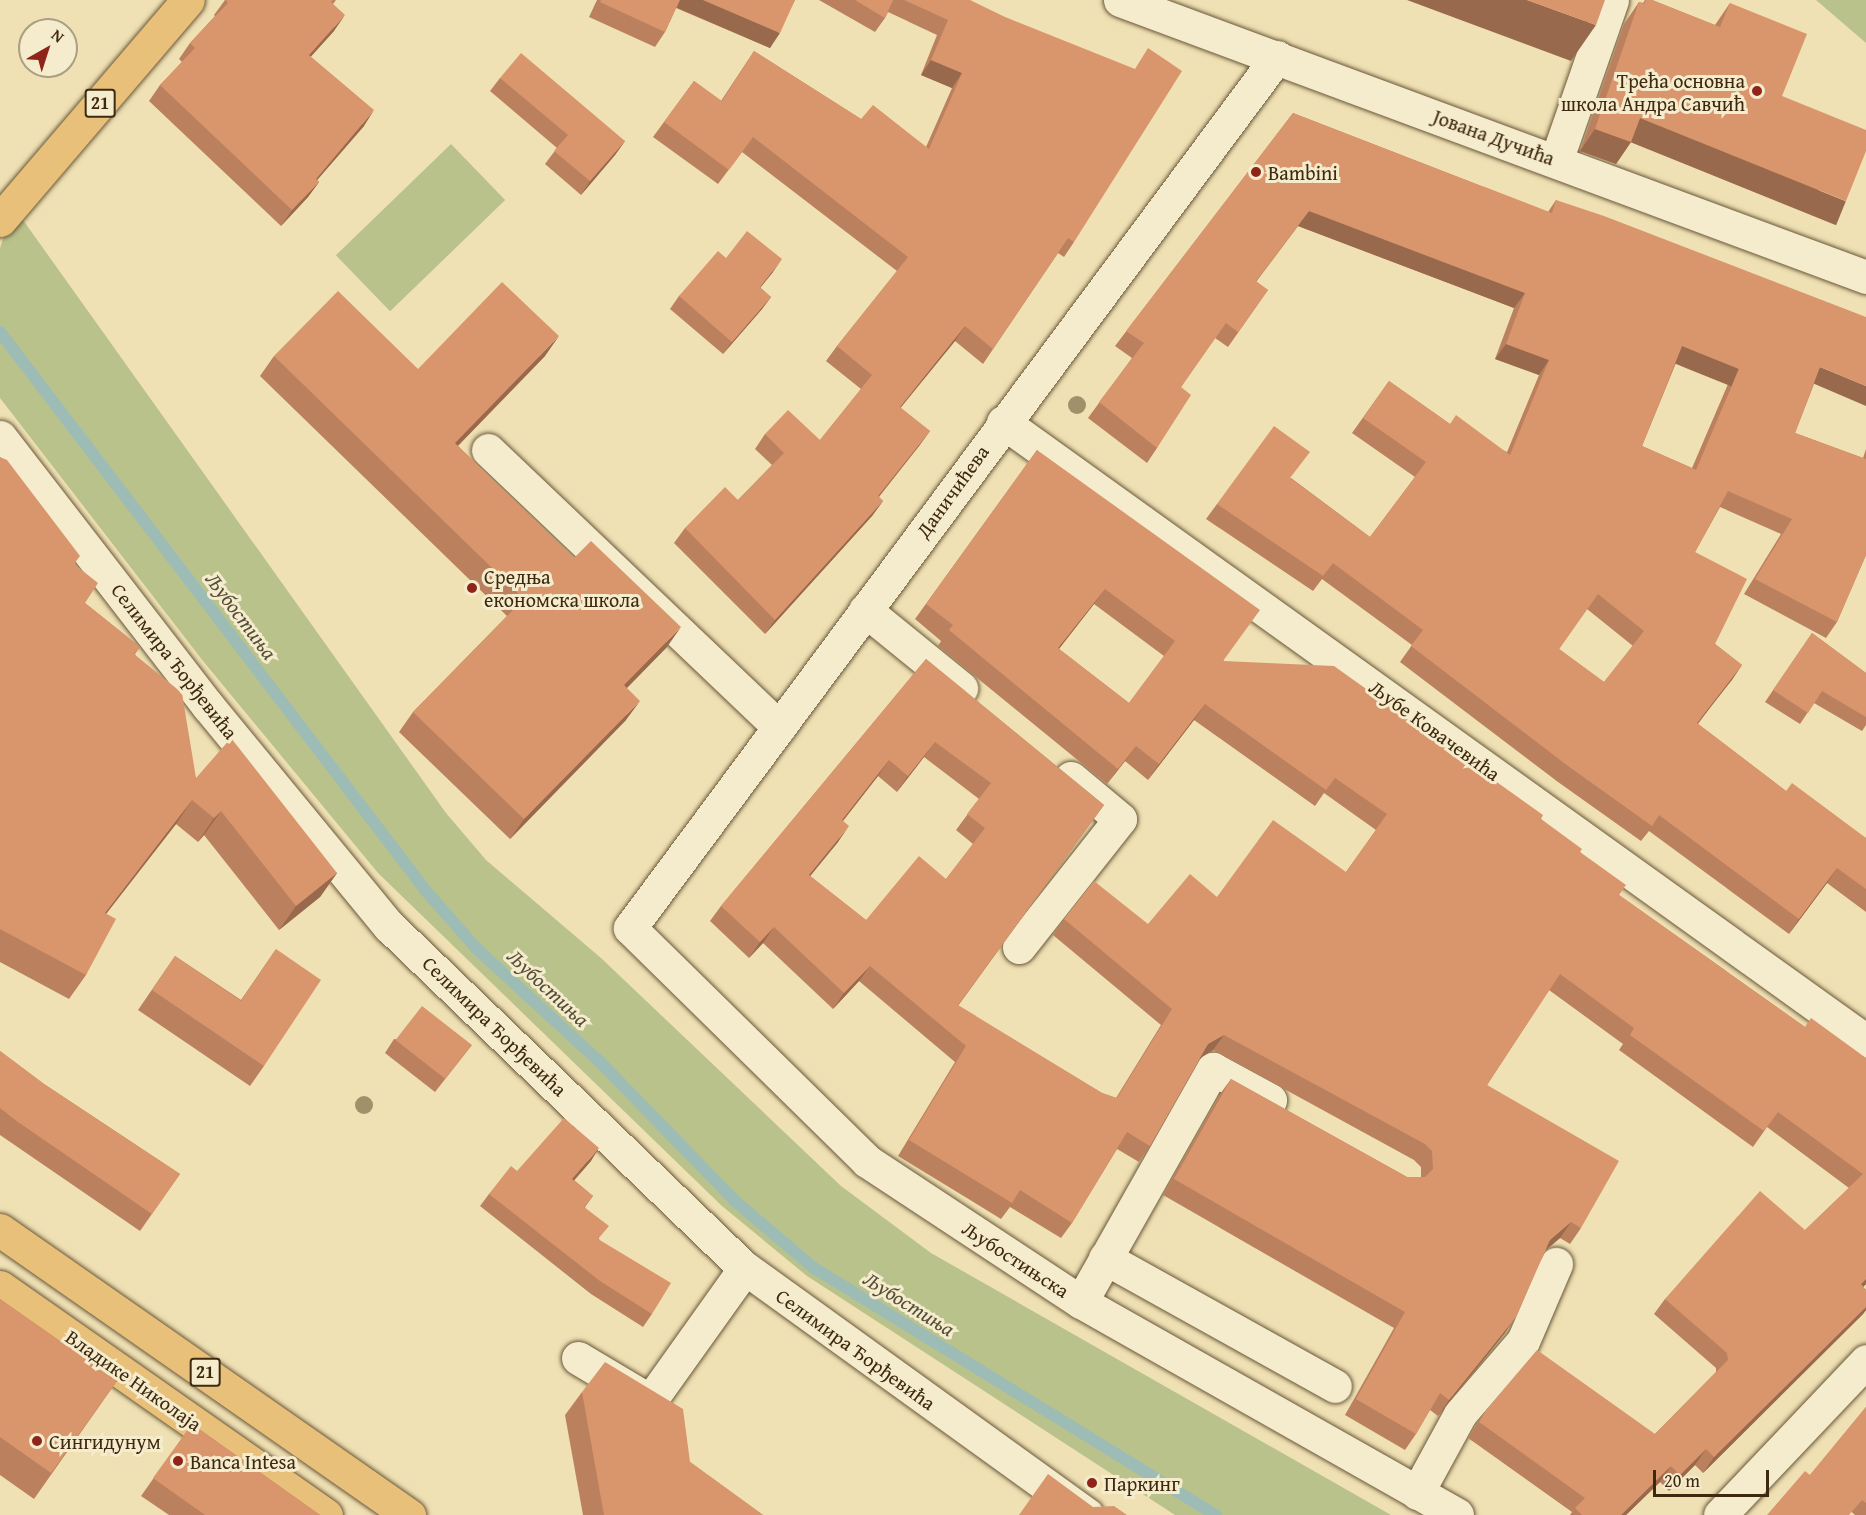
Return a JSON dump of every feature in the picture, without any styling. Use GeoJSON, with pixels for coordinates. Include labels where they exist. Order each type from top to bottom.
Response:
{"type":"FeatureCollection","features":[{"type":"Feature","properties":{"kind":"main road","name":"21"},"geometry":{"type":"LineString","coordinates":[[6,213],[188,0]]}},
{"type":"Feature","properties":{"kind":"main road","name":"21"},"geometry":{"type":"LineString","coordinates":[[0,1230],[410,1515]]}},
{"type":"Feature","properties":{"kind":"main road","name":"Владике Николаја"},"geometry":{"type":"LineString","coordinates":[[0,1287],[326,1515]]}},
{"type":"Feature","properties":{"kind":"street","name":"Јована Дучића"},"geometry":{"type":"LineString","coordinates":[[1120,0],[1866,277]]}},
{"type":"Feature","properties":{"kind":"street"},"geometry":{"type":"LineString","coordinates":[[1556,161],[1612,0]]}},
{"type":"Feature","properties":{"kind":"street","name":"Даничићева"},"geometry":{"type":"LineString","coordinates":[[630,928],[1003,422],[1276,57]]}},
{"type":"Feature","properties":{"kind":"street","name":"Љубе Ковачевића"},"geometry":{"type":"LineString","coordinates":[[1003,422],[1866,1041]]}},
{"type":"Feature","properties":{"kind":"street","name":"Селимира Ђорђевића"},"geometry":{"type":"LineString","coordinates":[[0,437],[208,706],[389,926],[745,1268],[1087,1515]]}},
{"type":"Feature","properties":{"kind":"street"},"geometry":{"type":"LineString","coordinates":[[488,450],[778,727]]}},
{"type":"Feature","properties":{"kind":"street"},"geometry":{"type":"LineString","coordinates":[[865,610],[984,707]]}},
{"type":"Feature","properties":{"kind":"street"},"geometry":{"type":"LineString","coordinates":[[1019,947],[1120,819],[1047,759]]}},
{"type":"Feature","properties":{"kind":"street","name":"Љубостињска"},"geometry":{"type":"LineString","coordinates":[[630,928],[867,1161],[1081,1302],[1457,1515]]}},
{"type":"Feature","properties":{"kind":"street"},"geometry":{"type":"LineString","coordinates":[[1081,1302],[1213,1069],[1294,1114]]}},
{"type":"Feature","properties":{"kind":"street"},"geometry":{"type":"LineString","coordinates":[[1105,1258],[1335,1386]]}},
{"type":"Feature","properties":{"kind":"street"},"geometry":{"type":"LineString","coordinates":[[1417,1492],[1460,1414],[1523,1341],[1556,1264]]}},
{"type":"Feature","properties":{"kind":"street"},"geometry":{"type":"LineString","coordinates":[[579,1358],[650,1401],[745,1268]]}},
{"type":"Feature","properties":{"kind":"street"},"geometry":{"type":"LineString","coordinates":[[1720,1515],[1866,1361]]}},
{"type":"Feature","properties":{"kind":"green space"},"geometry":{"type":"Polygon","coordinates":[[[1816,0],[1866,0],[1866,43],[1816,0]]]}},
{"type":"Feature","properties":{"kind":"green space"},"geometry":{"type":"Polygon","coordinates":[[[451,144],[505,200],[390,311],[336,255],[451,144]]]}},
{"type":"Feature","properties":{"kind":"green space"},"geometry":{"type":"Polygon","coordinates":[[[13,206],[446,813],[486,860],[601,958],[841,1186],[931,1253],[1391,1515],[1175,1515],[807,1276],[722,1206],[378,873],[203,661],[0,398],[0,248],[13,206]]]}},
{"type":"Feature","properties":{"kind":"building"},"geometry":{"type":"Polygon","coordinates":[[[226,0],[333,0],[331,2],[345,15],[309,55],[374,110],[316,179],[319,182],[292,210],[160,85],[195,48],[190,43],[228,3],[226,0]]]}},
{"type":"Feature","properties":{"kind":"building"},"geometry":{"type":"Polygon","coordinates":[[[601,0],[680,0],[665,32],[600,2],[601,0]]]}},
{"type":"Feature","properties":{"kind":"building"},"geometry":{"type":"Polygon","coordinates":[[[703,0],[795,0],[780,33],[703,0]]]}},
{"type":"Feature","properties":{"kind":"building"},"geometry":{"type":"Polygon","coordinates":[[[855,0],[893,0],[885,18],[855,0]]]}},
{"type":"Feature","properties":{"kind":"building"},"geometry":{"type":"Polygon","coordinates":[[[904,0],[970,0],[1005,17],[1135,69],[1148,48],[1182,71],[1074,242],[1068,238],[993,349],[965,326],[900,407],[930,431],[878,496],[883,501],[775,620],[685,528],[725,487],[738,500],[784,453],[765,434],[788,410],[820,440],[872,375],[837,346],[908,257],[753,137],[729,170],[664,122],[694,81],[722,101],[754,51],[861,119],[873,105],[929,149],[962,73],[931,60],[948,20],[904,0]]]}},
{"type":"Feature","properties":{"kind":"building"},"geometry":{"type":"Polygon","coordinates":[[[1527,0],[1605,0],[1596,25],[1527,0]]]}},
{"type":"Feature","properties":{"kind":"building"},"geometry":{"type":"Polygon","coordinates":[[[1646,0],[1652,0],[1720,27],[1730,3],[1807,34],[1782,96],[1866,130],[1866,151],[1846,201],[1640,118],[1631,142],[1595,129],[1639,2],[1644,4],[1646,0]]]}},
{"type":"Feature","properties":{"kind":"building"},"geometry":{"type":"Polygon","coordinates":[[[521,53],[625,141],[590,181],[554,151],[568,135],[500,78],[521,53]]]}},
{"type":"Feature","properties":{"kind":"building"},"geometry":{"type":"Polygon","coordinates":[[[1293,113],[1552,213],[1556,200],[1604,216],[1866,317],[1866,386],[1820,367],[1795,433],[1866,459],[1866,555],[1837,622],[1755,579],[1792,519],[1728,491],[1695,552],[1747,579],[1715,644],[1742,665],[1697,723],[1786,791],[1792,783],[1866,838],[1866,889],[1837,868],[1799,919],[1659,815],[1652,826],[1568,766],[1411,646],[1423,630],[1333,563],[1323,576],[1217,504],[1274,426],[1310,452],[1290,478],[1370,537],[1426,462],[1363,418],[1389,381],[1450,424],[1456,415],[1510,455],[1549,360],[1506,344],[1525,293],[1309,211],[1256,281],[1268,290],[1238,332],[1226,323],[1181,387],[1191,395],[1157,448],[1099,402],[1144,343],[1126,331],[1293,113]],[[1682,346],[1642,446],[1696,470],[1739,369],[1682,346]],[[1598,594],[1559,649],[1604,682],[1644,631],[1598,594]]]}},
{"type":"Feature","properties":{"kind":"building"},"geometry":{"type":"Polygon","coordinates":[[[747,231],[782,259],[760,287],[771,297],[732,342],[679,296],[718,251],[726,258],[747,231]]]}},
{"type":"Feature","properties":{"kind":"building"},"geometry":{"type":"Polygon","coordinates":[[[502,282],[559,336],[455,443],[574,558],[591,541],[681,627],[624,685],[640,701],[524,819],[413,712],[524,599],[274,356],[338,291],[418,369],[502,282]]]}},
{"type":"Feature","properties":{"kind":"building"},"geometry":{"type":"Polygon","coordinates":[[[1037,450],[1260,610],[1223,661],[1334,666],[1543,815],[1541,819],[1582,849],[1580,852],[1626,885],[1619,895],[1805,1027],[1811,1018],[1866,1058],[1866,1279],[1861,1284],[1866,1290],[1866,1307],[1714,1457],[1706,1449],[1680,1475],[1671,1466],[1621,1515],[1582,1515],[1575,1508],[1585,1498],[1479,1422],[1487,1409],[1537,1350],[1655,1434],[1728,1360],[1727,1353],[1665,1299],[1760,1191],[1805,1230],[1863,1174],[1778,1112],[1764,1131],[1630,1035],[1634,1028],[1560,974],[1487,1085],[1619,1161],[1581,1228],[1571,1222],[1550,1240],[1516,1317],[1449,1400],[1440,1393],[1416,1434],[1356,1399],[1405,1312],[1174,1179],[1231,1079],[1407,1177],[1425,1177],[1433,1169],[1432,1151],[1425,1144],[1224,1035],[1208,1044],[1150,1146],[1127,1132],[1072,1223],[1020,1190],[1012,1203],[909,1140],[966,1046],[870,966],[844,993],[774,927],[760,942],[721,906],[926,659],[1104,805],[958,1005],[1102,1093],[1117,1098],[1172,1009],[1064,919],[1094,881],[1148,924],[1190,874],[1217,897],[1273,820],[1346,872],[1387,814],[1335,778],[1326,790],[1205,704],[1159,764],[1136,746],[1118,769],[949,630],[953,625],[926,604],[1037,450]],[[1105,589],[1058,648],[1129,703],[1175,641],[1105,589]],[[935,742],[908,776],[889,760],[842,820],[849,826],[809,875],[866,920],[919,856],[946,879],[985,828],[967,814],[991,783],[935,742]]]}},
{"type":"Feature","properties":{"kind":"building"},"geometry":{"type":"Polygon","coordinates":[[[0,457],[7,460],[80,556],[74,564],[98,583],[85,603],[140,647],[134,654],[182,693],[196,778],[231,738],[337,873],[296,906],[221,811],[214,818],[192,800],[105,913],[116,919],[86,975],[0,929],[0,457]]]}},
{"type":"Feature","properties":{"kind":"building"},"geometry":{"type":"Polygon","coordinates":[[[1812,633],[1866,673],[1866,717],[1822,691],[1808,713],[1773,690],[1812,633]]]}},
{"type":"Feature","properties":{"kind":"building"},"geometry":{"type":"Polygon","coordinates":[[[276,949],[321,980],[264,1066],[152,990],[175,956],[241,1001],[276,949]]]}},
{"type":"Feature","properties":{"kind":"building"},"geometry":{"type":"Polygon","coordinates":[[[422,1006],[472,1045],[445,1079],[396,1040],[422,1006]]]}},
{"type":"Feature","properties":{"kind":"building"},"geometry":{"type":"Polygon","coordinates":[[[0,1051],[44,1084],[180,1174],[152,1214],[0,1108],[0,1051]]]}},
{"type":"Feature","properties":{"kind":"building"},"geometry":{"type":"Polygon","coordinates":[[[564,1118],[599,1148],[572,1179],[593,1196],[584,1207],[609,1226],[598,1239],[671,1283],[652,1314],[600,1281],[489,1194],[511,1166],[517,1171],[564,1118]]]}},
{"type":"Feature","properties":{"kind":"building","name":"Сингидунум"},"geometry":{"type":"Polygon","coordinates":[[[0,1299],[117,1381],[51,1473],[0,1437],[0,1299]]]}},
{"type":"Feature","properties":{"kind":"building"},"geometry":{"type":"Polygon","coordinates":[[[605,1362],[683,1409],[690,1462],[763,1515],[604,1515],[582,1392],[605,1362]]]}},
{"type":"Feature","properties":{"kind":"building"},"geometry":{"type":"Polygon","coordinates":[[[1866,1407],[1866,1503],[1862,1500],[1849,1515],[1767,1515],[1805,1471],[1810,1475],[1866,1407]]]}},
{"type":"Feature","properties":{"kind":"building"},"geometry":{"type":"Polygon","coordinates":[[[192,1424],[320,1515],[205,1515],[153,1478],[192,1424]]]}},
{"type":"Feature","properties":{"kind":"building"},"geometry":{"type":"Polygon","coordinates":[[[1048,1474],[1093,1507],[1114,1506],[1127,1515],[1019,1515],[1048,1474]]]}},
{"type":"Feature","properties":{"kind":"waterway","name":"Љубостиња"},"geometry":{"type":"LineString","coordinates":[[0,332],[426,891],[477,949],[600,1062],[735,1201],[814,1268],[1216,1515]]}},
{"type":"Feature","properties":{"kind":"place","name":"Трећа основна школа Андра Савчић"},"geometry":{"type":"Point","coordinates":[1757,91]}},
{"type":"Feature","properties":{"kind":"place","name":"Bambini"},"geometry":{"type":"Point","coordinates":[1256,172]}},
{"type":"Feature","properties":{"kind":"place","name":"Средња економска школа"},"geometry":{"type":"Point","coordinates":[472,588]}},
{"type":"Feature","properties":{"kind":"place","name":"Сингидунум"},"geometry":{"type":"Point","coordinates":[37,1441]}},
{"type":"Feature","properties":{"kind":"place","name":"Banca Intesa"},"geometry":{"type":"Point","coordinates":[178,1461]}},
{"type":"Feature","properties":{"kind":"place","name":"Паркинг"},"geometry":{"type":"Point","coordinates":[1092,1483]}}]}
